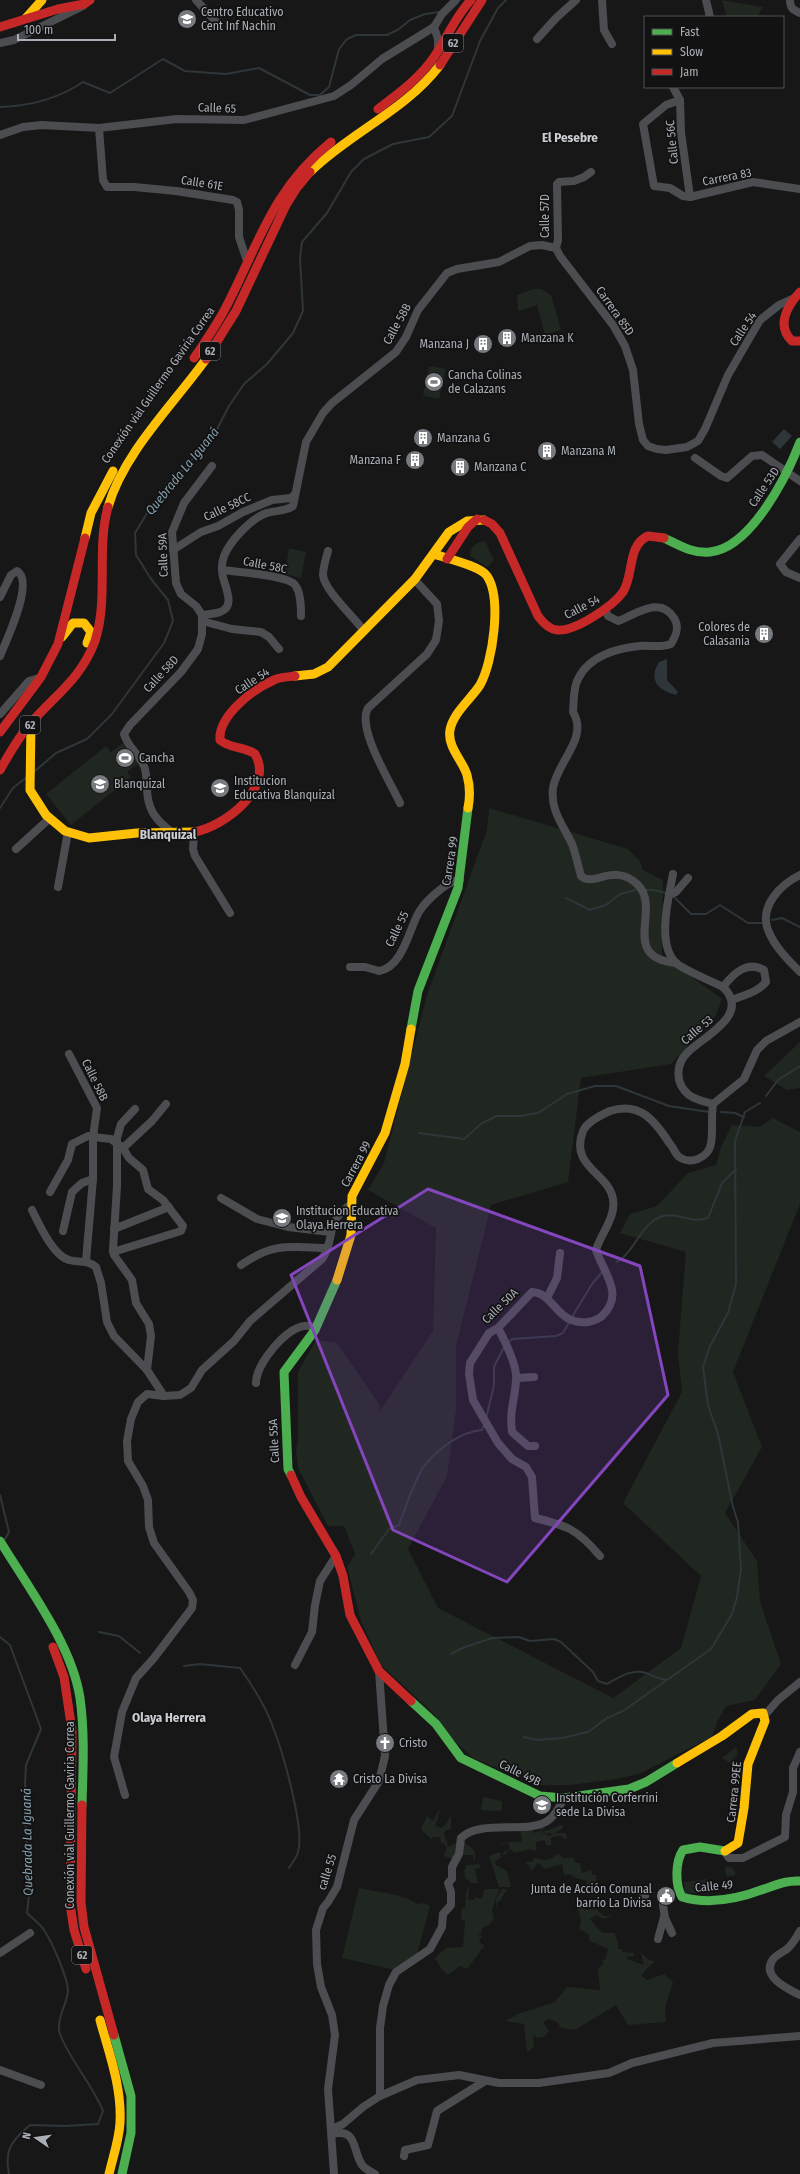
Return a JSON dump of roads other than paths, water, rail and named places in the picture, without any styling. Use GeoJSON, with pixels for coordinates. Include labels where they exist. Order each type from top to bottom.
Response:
{"type":"FeatureCollection","features":[{"type":"Feature","properties":{"kind":"main road"},"geometry":{"type":"LineString","coordinates":[[24,19],[42,0]]}},
{"type":"Feature","properties":{"kind":"main road","name":"Conexión vial Guillermo Gaviria Correa"},"geometry":{"type":"LineString","coordinates":[[0,732],[41,677],[58,644],[92,513],[102,490],[122,457],[217,325],[280,195],[308,160],[406,88],[438,51],[457,14],[471,0]]}},
{"type":"Feature","properties":{"kind":"main road","name":"Conexión vial Guillermo Gaviria Correa"},"geometry":{"type":"LineString","coordinates":[[0,771],[31,723],[68,687],[87,660],[94,644],[100,616],[105,517],[114,488],[121,474],[226,329],[282,215],[298,187],[324,158],[405,102],[419,89],[439,65],[482,0]]}},
{"type":"Feature","properties":{"kind":"main road"},"geometry":{"type":"LineString","coordinates":[[0,27],[58,5],[87,2]]}},
{"type":"Feature","properties":{"kind":"main road","name":"Calle 54"},"geometry":{"type":"LineString","coordinates":[[797,295],[786,312],[784,324],[790,340],[800,340]]}},
{"type":"Feature","properties":{"kind":"main road","name":"Calle 53D"},"geometry":{"type":"LineString","coordinates":[[644,537],[654,535],[694,550],[715,551],[733,544],[749,529],[788,473],[800,442]]}},
{"type":"Feature","properties":{"kind":"main road"},"geometry":{"type":"LineString","coordinates":[[447,558],[468,527],[477,518]]}},
{"type":"Feature","properties":{"kind":"main road","name":"Calle 54"},"geometry":{"type":"LineString","coordinates":[[31,723],[30,790],[34,800],[50,818],[68,832],[92,837],[144,833],[194,833],[215,825],[241,806],[250,798],[257,781],[259,762],[254,752],[245,748],[226,745],[220,740],[219,728],[227,716],[236,707],[273,680],[278,678],[307,677],[323,670],[414,579],[446,536],[455,528],[466,521],[477,518],[490,522],[500,533],[536,613],[546,625],[557,630],[565,629],[605,609],[621,596],[629,578],[636,545],[644,537]]}},
{"type":"Feature","properties":{"kind":"main road","name":"Carrera 99"},"geometry":{"type":"LineString","coordinates":[[350,1205],[354,1190],[385,1133],[405,1064],[418,991],[456,897],[460,880],[470,796],[467,775],[453,748],[450,731],[455,718],[474,694],[486,670],[494,636],[495,609],[492,587],[487,575],[480,570],[434,554]]}},
{"type":"Feature","properties":{"kind":"main road"},"geometry":{"type":"LineString","coordinates":[[58,644],[73,623],[84,623],[92,632],[86,647],[87,660]]}},
{"type":"Feature","properties":{"kind":"main road"},"geometry":{"type":"LineString","coordinates":[[0,771],[22,749],[31,750]]}},
{"type":"Feature","properties":{"kind":"main road","name":"Calle 55A"},"geometry":{"type":"LineString","coordinates":[[350,1205],[351,1230],[348,1249],[316,1328],[310,1338],[288,1364],[284,1372],[286,1460],[291,1476],[336,1556],[343,1576],[350,1615],[379,1671]]}},
{"type":"Feature","properties":{"kind":"main road","name":"Conexión vial Guillermo Gaviria Correa"},"geometry":{"type":"LineString","coordinates":[[0,1541],[18,1581]]}},
{"type":"Feature","properties":{"kind":"main road","name":"Conexión vial Guillermo Gaviria Correa"},"geometry":{"type":"LineString","coordinates":[[0,1558],[18,1581],[65,1649],[80,1697],[83,1739],[81,1902],[84,1927],[131,2096],[131,2133],[122,2174]]}},
{"type":"Feature","properties":{"kind":"main road","name":"Conexión vial Guillermo Gaviria Correa"},"geometry":{"type":"LineString","coordinates":[[39,1622],[59,1659],[71,1713],[71,1915],[119,2097],[119,2131],[109,2174]]}},
{"type":"Feature","properties":{"kind":"main road","name":"Calle 49B"},"geometry":{"type":"LineString","coordinates":[[379,1671],[436,1724],[464,1760],[536,1794],[564,1798],[629,1789],[655,1778],[722,1736],[752,1714],[760,1712],[765,1714]]}},
{"type":"Feature","properties":{"kind":"main road","name":"Carrera 99EE"},"geometry":{"type":"LineString","coordinates":[[728,1850],[738,1843],[741,1835],[748,1764],[765,1721],[765,1714]]}},
{"type":"Feature","properties":{"kind":"main road","name":"Calle 49"},"geometry":{"type":"LineString","coordinates":[[728,1850],[690,1847],[681,1851],[677,1886],[682,1897],[699,1901],[715,1900],[749,1894],[782,1882],[800,1881]]}},
{"type":"Feature","properties":{"kind":"street"},"geometry":{"type":"LineString","coordinates":[[196,0],[219,25]]}},
{"type":"Feature","properties":{"kind":"street","name":"Calle 65"},"geometry":{"type":"LineString","coordinates":[[0,135],[23,127],[42,125],[99,128],[125,127],[177,120],[238,121],[325,99],[345,89],[382,59],[434,26],[456,0]]}},
{"type":"Feature","properties":{"kind":"street"},"geometry":{"type":"LineString","coordinates":[[537,39],[556,18],[576,0]]}},
{"type":"Feature","properties":{"kind":"street"},"geometry":{"type":"LineString","coordinates":[[602,0],[604,30],[612,44]]}},
{"type":"Feature","properties":{"kind":"street"},"geometry":{"type":"LineString","coordinates":[[706,0],[710,16]]}},
{"type":"Feature","properties":{"kind":"street"},"geometry":{"type":"LineString","coordinates":[[790,0],[790,6],[793,10],[800,12]]}},
{"type":"Feature","properties":{"kind":"street"},"geometry":{"type":"LineString","coordinates":[[0,43],[14,40],[81,8],[87,2]]}},
{"type":"Feature","properties":{"kind":"street"},"geometry":{"type":"LineString","coordinates":[[434,26],[438,38],[438,51]]}},
{"type":"Feature","properties":{"kind":"street","name":"Calle 56C"},"geometry":{"type":"LineString","coordinates":[[674,88],[680,100],[687,196]]}},
{"type":"Feature","properties":{"kind":"street"},"geometry":{"type":"LineString","coordinates":[[680,100],[666,105],[657,111],[643,124],[643,127],[652,184],[657,187],[670,188],[687,196]]}},
{"type":"Feature","properties":{"kind":"street","name":"Calle 61E"},"geometry":{"type":"LineString","coordinates":[[99,128],[103,180],[107,187],[134,187],[176,191],[233,200],[237,202],[239,210],[239,237]]}},
{"type":"Feature","properties":{"kind":"street","name":"Calle 57D"},"geometry":{"type":"LineString","coordinates":[[556,248],[558,240],[557,184],[559,182],[584,177],[591,172]]}},
{"type":"Feature","properties":{"kind":"street","name":"Carrera 83"},"geometry":{"type":"LineString","coordinates":[[687,196],[753,182],[800,189]]}},
{"type":"Feature","properties":{"kind":"street"},"geometry":{"type":"LineString","coordinates":[[239,237],[250,240],[259,236]]}},
{"type":"Feature","properties":{"kind":"street"},"geometry":{"type":"LineString","coordinates":[[239,237],[247,261]]}},
{"type":"Feature","properties":{"kind":"street","name":"Calle 58B"},"geometry":{"type":"LineString","coordinates":[[295,494],[306,442],[323,413],[332,403],[396,352],[406,337],[418,310],[447,273],[456,269],[499,262],[530,246],[542,245],[556,248]]}},
{"type":"Feature","properties":{"kind":"street","name":"Carrera 85D"},"geometry":{"type":"LineString","coordinates":[[556,248],[560,256],[613,325],[625,346],[633,370],[639,424],[643,440],[648,446],[666,450]]}},
{"type":"Feature","properties":{"kind":"street","name":"Calle 54"},"geometry":{"type":"LineString","coordinates":[[666,450],[687,447],[698,441],[705,429],[728,375],[760,320],[779,305],[797,295]]}},
{"type":"Feature","properties":{"kind":"street"},"geometry":{"type":"LineString","coordinates":[[695,458],[721,476],[727,478],[752,456],[762,454],[800,481]]}},
{"type":"Feature","properties":{"kind":"street","name":"Calle 59A"},"geometry":{"type":"LineString","coordinates":[[202,618],[196,606],[182,594],[176,583],[172,532],[177,516],[184,503],[212,466]]}},
{"type":"Feature","properties":{"kind":"street","name":"Calle 58CC"},"geometry":{"type":"LineString","coordinates":[[173,550],[200,532],[218,526],[243,512],[272,500],[291,498],[295,494]]}},
{"type":"Feature","properties":{"kind":"street","name":"Calle 58C"},"geometry":{"type":"LineString","coordinates":[[202,618],[221,612],[227,606],[228,599],[222,570],[225,555],[242,531],[263,515],[290,509],[295,503],[295,494]]}},
{"type":"Feature","properties":{"kind":"street"},"geometry":{"type":"LineString","coordinates":[[800,539],[781,561],[780,567],[786,572],[800,578]]}},
{"type":"Feature","properties":{"kind":"street"},"geometry":{"type":"LineString","coordinates":[[328,551],[323,570],[324,581],[329,590],[364,630]]}},
{"type":"Feature","properties":{"kind":"street","name":"Calle 58C"},"geometry":{"type":"LineString","coordinates":[[222,570],[276,577],[293,583],[298,590],[301,616]]}},
{"type":"Feature","properties":{"kind":"street"},"geometry":{"type":"LineString","coordinates":[[0,597],[11,575],[17,571],[23,578],[23,592],[19,608],[0,656]]}},
{"type":"Feature","properties":{"kind":"street"},"geometry":{"type":"LineString","coordinates":[[400,803],[368,737],[365,716],[368,708],[427,654],[436,640],[439,621],[438,604],[414,579]]}},
{"type":"Feature","properties":{"kind":"street"},"geometry":{"type":"LineString","coordinates":[[605,609],[608,616],[618,621],[646,608],[664,608],[674,616],[677,624],[677,631],[670,644],[664,647],[641,646],[605,654],[588,664],[581,674],[575,692],[573,712],[578,720],[577,733],[554,785],[554,808],[573,846],[581,876],[590,880],[618,874],[628,877],[639,886],[645,900],[643,936],[647,949],[656,958],[676,963],[728,993],[757,990],[766,982],[764,970],[757,966],[748,966],[732,976],[728,993]]}},
{"type":"Feature","properties":{"kind":"street"},"geometry":{"type":"LineString","coordinates":[[202,618],[232,629],[261,632],[269,637],[279,649]]}},
{"type":"Feature","properties":{"kind":"street","name":"Calle 58D"},"geometry":{"type":"LineString","coordinates":[[172,833],[159,823],[150,812],[147,800],[146,774],[144,765],[125,738],[125,730],[181,672],[198,649],[202,634],[202,618]]}},
{"type":"Feature","properties":{"kind":"street"},"geometry":{"type":"LineString","coordinates":[[1,711],[29,681],[41,677]]}},
{"type":"Feature","properties":{"kind":"street"},"geometry":{"type":"LineString","coordinates":[[16,849],[50,818]]}},
{"type":"Feature","properties":{"kind":"street"},"geometry":{"type":"LineString","coordinates":[[58,888],[68,832]]}},
{"type":"Feature","properties":{"kind":"street"},"geometry":{"type":"LineString","coordinates":[[194,833],[193,849],[195,856],[230,912]]}},
{"type":"Feature","properties":{"kind":"street"},"geometry":{"type":"LineString","coordinates":[[673,874],[665,924],[666,941],[669,951],[676,963]]}},
{"type":"Feature","properties":{"kind":"street"},"geometry":{"type":"LineString","coordinates":[[800,875],[791,880],[775,893],[769,903],[767,928],[776,944],[800,972]]}},
{"type":"Feature","properties":{"kind":"street"},"geometry":{"type":"LineString","coordinates":[[670,896],[676,892],[688,878]]}},
{"type":"Feature","properties":{"kind":"street","name":"Calle 55"},"geometry":{"type":"LineString","coordinates":[[350,967],[365,967],[379,971],[389,966],[403,948],[416,917],[425,903],[452,882],[460,880]]}},
{"type":"Feature","properties":{"kind":"street","name":"Calle 53"},"geometry":{"type":"LineString","coordinates":[[712,1104],[689,1095],[679,1081],[678,1074],[680,1063],[687,1053],[724,1023],[729,1015],[728,993]]}},
{"type":"Feature","properties":{"kind":"street"},"geometry":{"type":"LineString","coordinates":[[560,1253],[557,1278],[547,1298],[556,1311],[570,1320],[583,1322],[601,1318],[611,1307],[614,1297],[612,1285],[596,1250],[609,1222],[613,1198],[608,1188],[583,1158],[580,1145],[584,1130],[604,1114],[620,1108],[632,1109],[653,1120],[678,1156],[686,1160],[698,1159],[708,1153],[712,1143],[712,1104],[744,1079],[757,1050],[766,1042],[800,1022]]}},
{"type":"Feature","properties":{"kind":"street","name":"Calle 58B"},"geometry":{"type":"LineString","coordinates":[[69,1054],[97,1108],[93,1137],[93,1179],[86,1261]]}},
{"type":"Feature","properties":{"kind":"street"},"geometry":{"type":"LineString","coordinates":[[147,1370],[151,1336],[149,1324],[136,1302],[132,1280],[113,1252],[117,1186],[120,1146],[152,1121],[166,1104]]}},
{"type":"Feature","properties":{"kind":"street"},"geometry":{"type":"LineString","coordinates":[[113,1252],[183,1230],[183,1226],[169,1207],[148,1189],[143,1170],[129,1158],[120,1146],[117,1138],[121,1124],[135,1109]]}},
{"type":"Feature","properties":{"kind":"street"},"geometry":{"type":"LineString","coordinates":[[50,1192],[68,1160],[72,1144],[88,1136],[110,1139],[120,1146]]}},
{"type":"Feature","properties":{"kind":"street"},"geometry":{"type":"LineString","coordinates":[[64,1232],[72,1192],[82,1183],[93,1179]]}},
{"type":"Feature","properties":{"kind":"street"},"geometry":{"type":"LineString","coordinates":[[221,1198],[257,1219],[288,1227],[330,1232]]}},
{"type":"Feature","properties":{"kind":"street"},"geometry":{"type":"LineString","coordinates":[[125,1795],[114,1757],[122,1712],[136,1678],[154,1658],[192,1608],[193,1600],[189,1592],[154,1543],[149,1527],[148,1500],[143,1486],[128,1462],[127,1441],[131,1419],[138,1402],[147,1394],[164,1396],[180,1395],[191,1388],[202,1370],[234,1341],[250,1321],[319,1261],[328,1248],[330,1232],[338,1216],[350,1205]]}},
{"type":"Feature","properties":{"kind":"street"},"geometry":{"type":"LineString","coordinates":[[114,1229],[169,1207]]}},
{"type":"Feature","properties":{"kind":"street"},"geometry":{"type":"LineString","coordinates":[[32,1210],[57,1254],[68,1260],[86,1261],[96,1267],[101,1283],[107,1322],[114,1336],[147,1370],[164,1396]]}},
{"type":"Feature","properties":{"kind":"street"},"geometry":{"type":"LineString","coordinates":[[241,1265],[256,1254],[272,1248],[292,1246],[328,1248]]}},
{"type":"Feature","properties":{"kind":"street","name":"Calle 50A"},"geometry":{"type":"LineString","coordinates":[[547,1298],[540,1292],[532,1292],[498,1328],[489,1334],[470,1363],[469,1374],[473,1400],[498,1444],[512,1459],[526,1467],[532,1477],[535,1518],[553,1521],[574,1531],[587,1541],[600,1556]]}},
{"type":"Feature","properties":{"kind":"street"},"geometry":{"type":"LineString","coordinates":[[256,1383],[260,1366],[278,1343],[299,1327],[307,1325],[316,1328]]}},
{"type":"Feature","properties":{"kind":"street"},"geometry":{"type":"LineString","coordinates":[[498,1328],[507,1344],[517,1378],[509,1415],[512,1432],[528,1446],[535,1446]]}},
{"type":"Feature","properties":{"kind":"street"},"geometry":{"type":"LineString","coordinates":[[517,1378],[534,1377]]}},
{"type":"Feature","properties":{"kind":"street"},"geometry":{"type":"LineString","coordinates":[[294,1665],[312,1632],[315,1605],[320,1581],[336,1556]]}},
{"type":"Feature","properties":{"kind":"street","name":"calle 55"},"geometry":{"type":"LineString","coordinates":[[334,2174],[328,2075],[335,2035],[332,2016],[321,1987],[317,1964],[316,1930],[323,1908],[337,1887],[354,1820],[379,1781],[385,1756],[379,1671]]}},
{"type":"Feature","properties":{"kind":"street"},"geometry":{"type":"LineString","coordinates":[[765,1714],[778,1700],[800,1682]]}},
{"type":"Feature","properties":{"kind":"street"},"geometry":{"type":"LineString","coordinates":[[728,1850],[729,1858],[743,1858],[785,1836],[786,1815],[793,1792],[793,1768],[800,1752]]}},
{"type":"Feature","properties":{"kind":"street"},"geometry":{"type":"LineString","coordinates":[[380,2096],[380,2028],[386,1994],[396,1972],[430,1949],[438,1937],[442,1927],[443,1914],[451,1905],[451,1892],[448,1883],[452,1879],[452,1867],[459,1854],[460,1840],[463,1836],[479,1828],[510,1827],[543,1823],[554,1815],[564,1798]]}},
{"type":"Feature","properties":{"kind":"street"},"geometry":{"type":"LineString","coordinates":[[658,1939],[664,1917],[664,1904]]}},
{"type":"Feature","properties":{"kind":"street"},"geometry":{"type":"LineString","coordinates":[[664,1917],[672,1933]]}},
{"type":"Feature","properties":{"kind":"street"},"geometry":{"type":"LineString","coordinates":[[800,1931],[791,1945],[773,1959],[771,1969],[774,1978],[783,1986],[800,1995]]}},
{"type":"Feature","properties":{"kind":"street"},"geometry":{"type":"LineString","coordinates":[[0,1953],[30,1933]]}},
{"type":"Feature","properties":{"kind":"street"},"geometry":{"type":"LineString","coordinates":[[332,2132],[363,2107],[380,2096],[403,2085],[430,2078],[459,2075],[518,2084],[553,2082],[609,2073],[632,2063],[713,2043],[800,2036]]}},
{"type":"Feature","properties":{"kind":"street"},"geometry":{"type":"LineString","coordinates":[[0,2070],[41,2085]]}},
{"type":"Feature","properties":{"kind":"street"},"geometry":{"type":"LineString","coordinates":[[404,2156],[405,2150],[428,2144],[437,2111],[485,2080]]}},
{"type":"Feature","properties":{"kind":"street"},"geometry":{"type":"LineString","coordinates":[[332,2132],[346,2133],[351,2137],[363,2166],[375,2174]]}},
{"type":"Feature","properties":{"kind":"waterway","name":"Quebrada La Iguaná"},"geometry":{"type":"LineString","coordinates":[[35,771],[56,753],[87,739],[112,714],[164,643],[173,621],[168,600],[151,579],[136,555],[135,533],[154,502],[214,435],[229,406],[244,384],[267,364],[293,333],[303,311],[300,258],[302,242],[327,213],[351,172],[364,159],[393,144],[429,137],[452,116],[480,41],[498,8],[506,0]]}},
{"type":"Feature","properties":{"kind":"waterway"},"geometry":{"type":"LineString","coordinates":[[0,107],[22,105],[53,97],[64,93],[83,82],[110,93],[163,59],[185,71],[226,74],[259,68],[310,95],[320,95],[329,87],[339,49],[347,39],[356,35],[387,35],[399,29],[410,20],[425,14],[440,12]]}},
{"type":"Feature","properties":{"kind":"waterway","name":"Quebrada La Iguaná"},"geometry":{"type":"LineString","coordinates":[[0,808],[13,788],[27,777]]}},
{"type":"Feature","properties":{"kind":"waterway"},"geometry":{"type":"LineString","coordinates":[[566,898],[590,910],[606,905],[620,894],[635,890]]}},
{"type":"Feature","properties":{"kind":"waterway"},"geometry":{"type":"LineString","coordinates":[[646,890],[666,893]]}},
{"type":"Feature","properties":{"kind":"waterway"},"geometry":{"type":"LineString","coordinates":[[672,895],[691,914],[706,914],[720,905],[748,923],[762,923]]}},
{"type":"Feature","properties":{"kind":"waterway"},"geometry":{"type":"LineString","coordinates":[[772,920],[782,918],[800,927]]}},
{"type":"Feature","properties":{"kind":"waterway"},"geometry":{"type":"LineString","coordinates":[[766,1096],[778,1080],[800,1066]]}},
{"type":"Feature","properties":{"kind":"waterway"},"geometry":{"type":"LineString","coordinates":[[419,1133],[464,1139],[482,1123],[497,1116],[521,1116],[538,1113],[567,1094],[595,1086],[616,1086],[669,1106],[709,1112]]}},
{"type":"Feature","properties":{"kind":"waterway"},"geometry":{"type":"LineString","coordinates":[[524,1737],[537,1740],[562,1738],[588,1732],[607,1718],[623,1711],[711,1649],[732,1614],[737,1597],[741,1569],[738,1522],[733,1507],[718,1434],[708,1405],[703,1367],[710,1346],[728,1313],[736,1284],[735,1141],[745,1112],[760,1103]]}},
{"type":"Feature","properties":{"kind":"waterway"},"geometry":{"type":"LineString","coordinates":[[721,1112],[735,1113],[744,1117]]}},
{"type":"Feature","properties":{"kind":"waterway"},"geometry":{"type":"LineString","coordinates":[[617,1262],[629,1251],[649,1224],[655,1219],[669,1215],[695,1220],[708,1218],[722,1183],[736,1169]]}},
{"type":"Feature","properties":{"kind":"waterway"},"geometry":{"type":"LineString","coordinates":[[572,1317],[592,1284],[603,1271]]}},
{"type":"Feature","properties":{"kind":"waterway"},"geometry":{"type":"LineString","coordinates":[[508,1343],[512,1339],[556,1336],[563,1333],[570,1321]]}},
{"type":"Feature","properties":{"kind":"waterway"},"geometry":{"type":"LineString","coordinates":[[486,1419],[494,1385],[494,1367],[504,1347]]}},
{"type":"Feature","properties":{"kind":"waterway"},"geometry":{"type":"LineString","coordinates":[[371,1554],[389,1529],[399,1525],[407,1502],[425,1465],[450,1442],[458,1437],[474,1431],[482,1430],[484,1425]]}},
{"type":"Feature","properties":{"kind":"waterway","name":"Quebrada La Iguaná"},"geometry":{"type":"LineString","coordinates":[[0,1495],[9,1532],[5,1539]]}},
{"type":"Feature","properties":{"kind":"waterway"},"geometry":{"type":"LineString","coordinates":[[99,1632],[119,1636],[140,1653]]}},
{"type":"Feature","properties":{"kind":"waterway","name":"Quebrada La Iguaná"},"geometry":{"type":"LineString","coordinates":[[0,1637],[10,1645],[41,1729],[26,1765],[24,1806],[30,1887],[27,1913],[44,1930],[62,1968],[67,1984],[68,1994],[59,2023],[60,2034],[103,2111],[98,2124],[65,2126],[30,2125],[18,2136],[11,2146],[8,2158],[9,2174]]}},
{"type":"Feature","properties":{"kind":"waterway"},"geometry":{"type":"LineString","coordinates":[[451,1654],[462,1648],[492,1638],[519,1637],[530,1641],[554,1639],[561,1642],[593,1672],[598,1681],[607,1684],[625,1674],[636,1672],[646,1673],[667,1680]]}},
{"type":"Feature","properties":{"kind":"waterway"},"geometry":{"type":"LineString","coordinates":[[184,1666],[200,1664],[240,1668],[264,1707],[283,1756],[296,1809],[299,1841],[296,1858],[289,1868]]}},
{"type":"Feature","properties":{"kind":"place","name":"Centro Educativo Cent Inf Nachin"},"geometry":{"type":"Point","coordinates":[187,19]}},
{"type":"Feature","properties":{"kind":"place","name":"Manzana K"},"geometry":{"type":"Point","coordinates":[507,338]}},
{"type":"Feature","properties":{"kind":"place","name":"Manzana J"},"geometry":{"type":"Point","coordinates":[483,344]}},
{"type":"Feature","properties":{"kind":"place","name":"Cancha Colinas de Calazans"},"geometry":{"type":"Point","coordinates":[434,382]}},
{"type":"Feature","properties":{"kind":"place","name":"Manzana G"},"geometry":{"type":"Point","coordinates":[423,438]}},
{"type":"Feature","properties":{"kind":"place","name":"Manzana M"},"geometry":{"type":"Point","coordinates":[547,451]}},
{"type":"Feature","properties":{"kind":"place","name":"Manzana F"},"geometry":{"type":"Point","coordinates":[415,460]}},
{"type":"Feature","properties":{"kind":"place","name":"Manzana C"},"geometry":{"type":"Point","coordinates":[460,467]}},
{"type":"Feature","properties":{"kind":"place","name":"Colores de Calasania"},"geometry":{"type":"Point","coordinates":[764,634]}},
{"type":"Feature","properties":{"kind":"place","name":"Cancha"},"geometry":{"type":"Point","coordinates":[125,758]}},
{"type":"Feature","properties":{"kind":"place","name":"Blanquizal"},"geometry":{"type":"Point","coordinates":[100,784]}},
{"type":"Feature","properties":{"kind":"place","name":"Institucion Educativa Blanquizal"},"geometry":{"type":"Point","coordinates":[220,788]}},
{"type":"Feature","properties":{"kind":"place","name":"Institucion Educativa Olaya Herrera"},"geometry":{"type":"Point","coordinates":[282,1218]}},
{"type":"Feature","properties":{"kind":"place","name":"Cristo"},"geometry":{"type":"Point","coordinates":[385,1743]}},
{"type":"Feature","properties":{"kind":"place","name":"Cristo La Divisa"},"geometry":{"type":"Point","coordinates":[339,1779]}},
{"type":"Feature","properties":{"kind":"place","name":"Institución Corferrini sede La Divisa"},"geometry":{"type":"Point","coordinates":[542,1805]}},
{"type":"Feature","properties":{"kind":"place","name":"Junta de Acción Comunal barrio La Divisa"},"geometry":{"type":"Point","coordinates":[666,1896]}},
{"type":"Feature","properties":{"kind":"district","name":"El Pesebre"},"geometry":{"type":"Point","coordinates":[570,137]}},
{"type":"Feature","properties":{"kind":"district","name":"Blanquizal"},"geometry":{"type":"Point","coordinates":[168,834]}},
{"type":"Feature","properties":{"kind":"district","name":"Olaya Herrera"},"geometry":{"type":"Point","coordinates":[169,1717]}}]}
